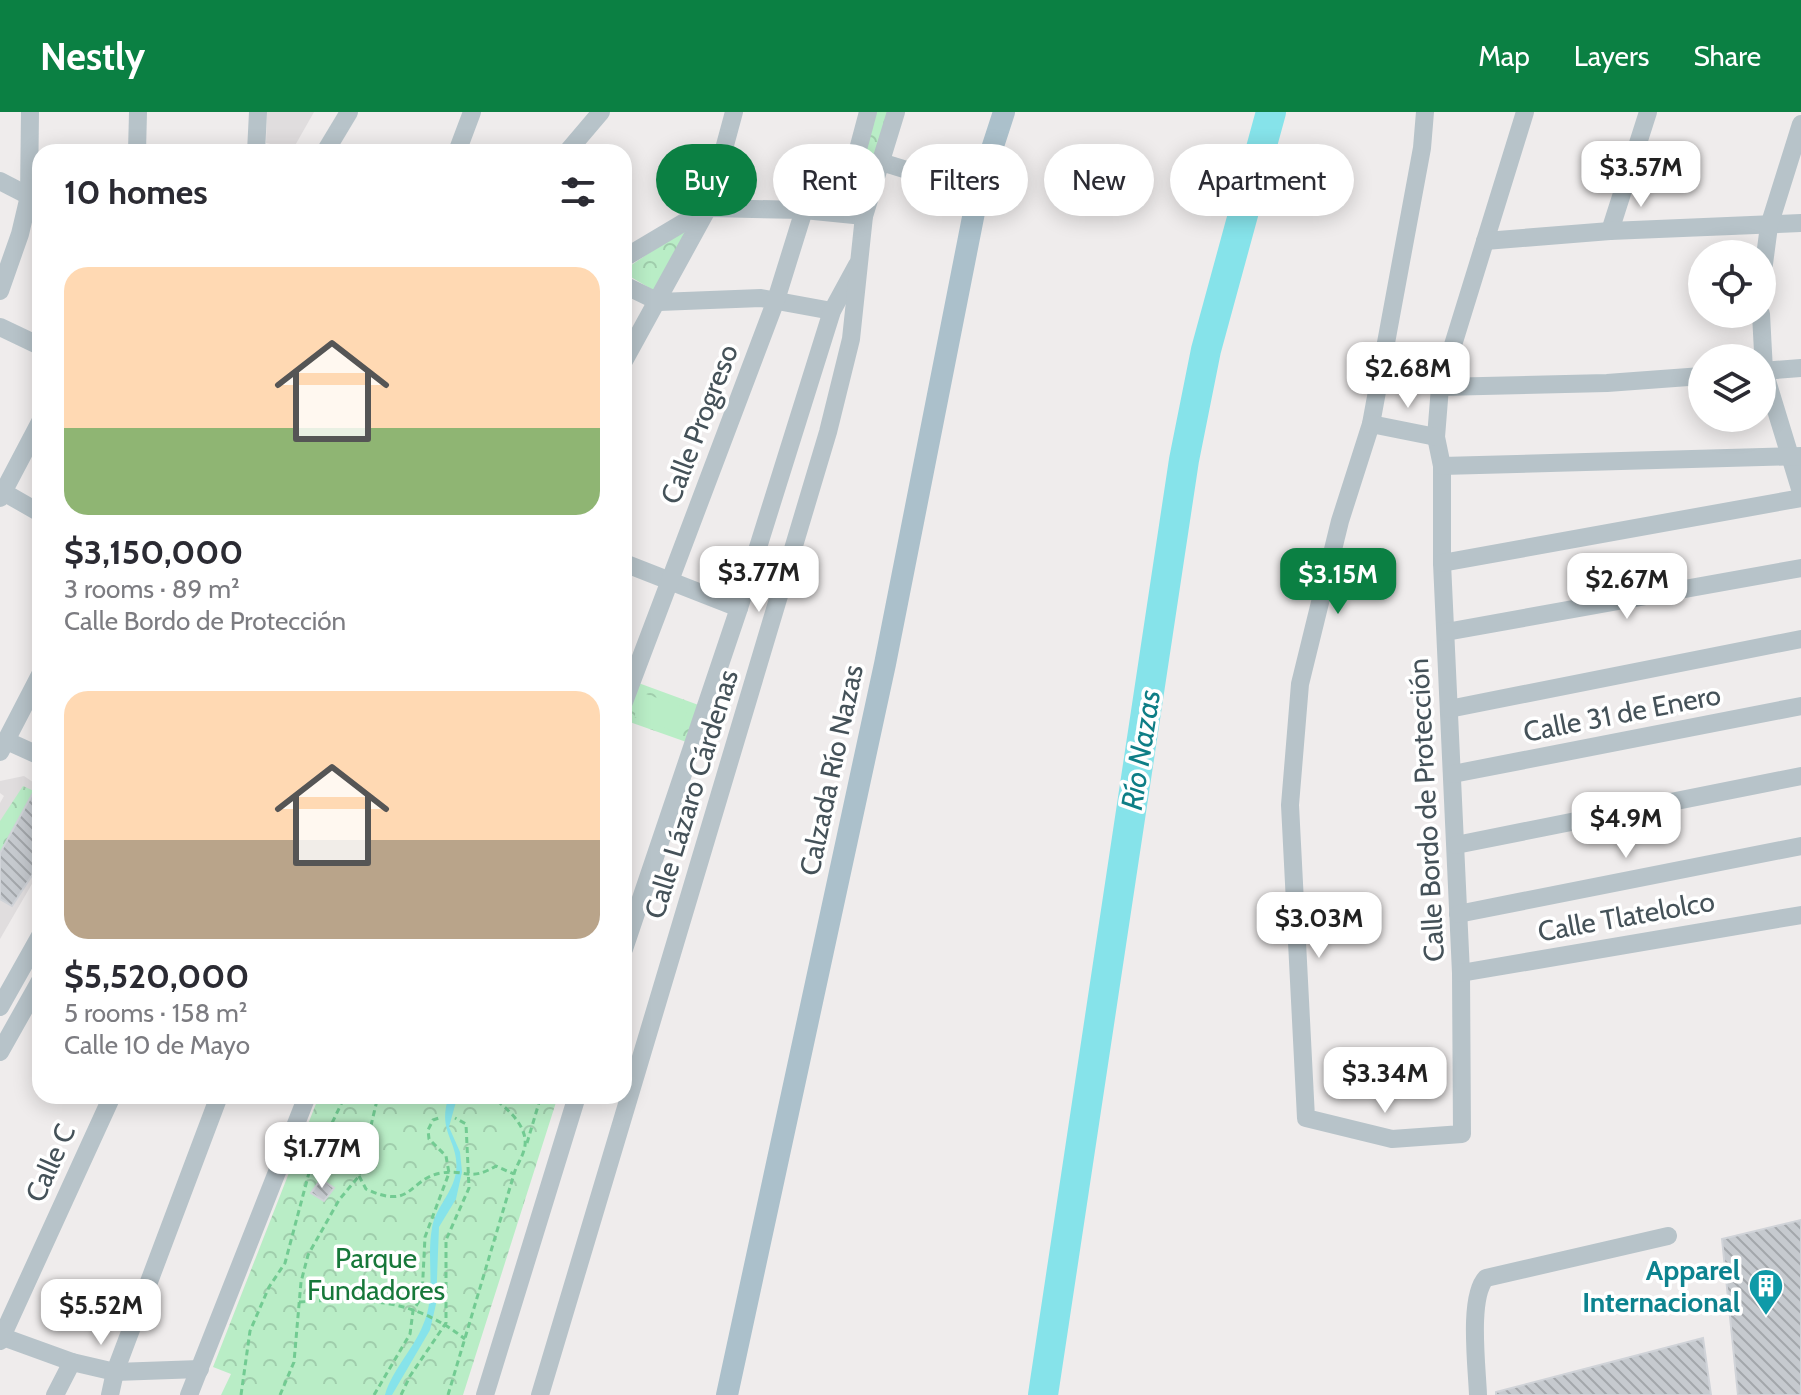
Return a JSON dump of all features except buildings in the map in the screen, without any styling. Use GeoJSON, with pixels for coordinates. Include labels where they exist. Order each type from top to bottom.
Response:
{"type":"FeatureCollection","features":[{"type":"Feature","properties":{"kind":"main road","name":"Calzada Río Nazas"},"geometry":{"type":"LineString","coordinates":[[994,144],[1004,112]]}},
{"type":"Feature","properties":{"kind":"main road","name":"Calzada Río Nazas"},"geometry":{"type":"LineString","coordinates":[[727,1395],[885,664],[973,216]]}},
{"type":"Feature","properties":{"kind":"street"},"geometry":{"type":"LineString","coordinates":[[30,112],[32,167]]}},
{"type":"Feature","properties":{"kind":"street"},"geometry":{"type":"LineString","coordinates":[[137,144],[138,112]]}},
{"type":"Feature","properties":{"kind":"street"},"geometry":{"type":"LineString","coordinates":[[256,144],[258,112]]}},
{"type":"Feature","properties":{"kind":"street"},"geometry":{"type":"LineString","coordinates":[[330,144],[349,112]]}},
{"type":"Feature","properties":{"kind":"street"},"geometry":{"type":"LineString","coordinates":[[460,144],[472,112]]}},
{"type":"Feature","properties":{"kind":"street"},"geometry":{"type":"LineString","coordinates":[[574,144],[601,112]]}},
{"type":"Feature","properties":{"kind":"street"},"geometry":{"type":"LineString","coordinates":[[725,144],[734,112]]}},
{"type":"Feature","properties":{"kind":"street"},"geometry":{"type":"LineString","coordinates":[[859,144],[868,112]]}},
{"type":"Feature","properties":{"kind":"street","name":"Calle Lázaro Cárdenas"},"geometry":{"type":"LineString","coordinates":[[885,149],[896,112]]}},
{"type":"Feature","properties":{"kind":"street"},"geometry":{"type":"LineString","coordinates":[[1425,112],[1422,148],[1371,424],[1436,437]]}},
{"type":"Feature","properties":{"kind":"street","name":"Calle Bordo de Protección"},"geometry":{"type":"LineString","coordinates":[[1371,424],[1340,521],[1300,684],[1290,805],[1306,1118],[1392,1139],[1462,1134],[1461,973],[1442,563],[1442,466],[1436,437],[1440,387],[1525,112]]}},
{"type":"Feature","properties":{"kind":"street"},"geometry":{"type":"LineString","coordinates":[[1610,231],[1648,112]]}},
{"type":"Feature","properties":{"kind":"street"},"geometry":{"type":"LineString","coordinates":[[1767,240],[1801,124]]}},
{"type":"Feature","properties":{"kind":"street"},"geometry":{"type":"LineString","coordinates":[[0,181],[32,194]]}},
{"type":"Feature","properties":{"kind":"street"},"geometry":{"type":"LineString","coordinates":[[0,291],[32,197]]}},
{"type":"Feature","properties":{"kind":"street"},"geometry":{"type":"LineString","coordinates":[[632,253],[695,216]]}},
{"type":"Feature","properties":{"kind":"street"},"geometry":{"type":"LineString","coordinates":[[632,348],[704,216]]}},
{"type":"Feature","properties":{"kind":"street","name":"Calle Progreso"},"geometry":{"type":"LineString","coordinates":[[632,681],[776,300],[802,216]]}},
{"type":"Feature","properties":{"kind":"street","name":"Calle Lázaro Cárdenas"},"geometry":{"type":"LineString","coordinates":[[632,1087],[828,432],[851,339],[864,216]]}},
{"type":"Feature","properties":{"kind":"street"},"geometry":{"type":"LineString","coordinates":[[1485,241],[1610,231],[1801,223]]}},
{"type":"Feature","properties":{"kind":"street"},"geometry":{"type":"LineString","coordinates":[[633,899],[739,608],[832,311],[858,262]]}},
{"type":"Feature","properties":{"kind":"street"},"geometry":{"type":"LineString","coordinates":[[632,289],[659,302],[736,297],[776,300],[832,311]]}},
{"type":"Feature","properties":{"kind":"street"},"geometry":{"type":"LineString","coordinates":[[0,327],[32,342]]}},
{"type":"Feature","properties":{"kind":"street"},"geometry":{"type":"LineString","coordinates":[[1776,370],[1801,368]]}},
{"type":"Feature","properties":{"kind":"street"},"geometry":{"type":"LineString","coordinates":[[1440,387],[1607,383],[1688,377]]}},
{"type":"Feature","properties":{"kind":"street"},"geometry":{"type":"LineString","coordinates":[[1776,404],[1796,456],[1801,492]]}},
{"type":"Feature","properties":{"kind":"street"},"geometry":{"type":"LineString","coordinates":[[32,437],[1,493],[32,509]]}},
{"type":"Feature","properties":{"kind":"street"},"geometry":{"type":"LineString","coordinates":[[1442,466],[1796,456]]}},
{"type":"Feature","properties":{"kind":"street"},"geometry":{"type":"LineString","coordinates":[[1442,563],[1801,498]]}},
{"type":"Feature","properties":{"kind":"street"},"geometry":{"type":"LineString","coordinates":[[632,566],[739,608]]}},
{"type":"Feature","properties":{"kind":"street"},"geometry":{"type":"LineString","coordinates":[[1446,632],[1801,568]]}},
{"type":"Feature","properties":{"kind":"street"},"geometry":{"type":"LineString","coordinates":[[1449,709],[1801,639]]}},
{"type":"Feature","properties":{"kind":"street"},"geometry":{"type":"LineString","coordinates":[[32,691],[3,747],[32,754]]}},
{"type":"Feature","properties":{"kind":"street","name":"Calle 31 de Enero"},"geometry":{"type":"LineString","coordinates":[[1453,774],[1801,706]]}},
{"type":"Feature","properties":{"kind":"street"},"geometry":{"type":"LineString","coordinates":[[1456,845],[1801,776]]}},
{"type":"Feature","properties":{"kind":"street"},"geometry":{"type":"LineString","coordinates":[[1458,914],[1801,846]]}},
{"type":"Feature","properties":{"kind":"street","name":"Calle Tlatelolco"},"geometry":{"type":"LineString","coordinates":[[1461,973],[1801,915]]}},
{"type":"Feature","properties":{"kind":"street"},"geometry":{"type":"LineString","coordinates":[[0,1052],[12,985],[32,950]]}},
{"type":"Feature","properties":{"kind":"street"},"geometry":{"type":"LineString","coordinates":[[12,985],[32,989]]}},
{"type":"Feature","properties":{"kind":"street"},"geometry":{"type":"LineString","coordinates":[[6,1013],[32,994]]}},
{"type":"Feature","properties":{"kind":"street","name":"Calle C"},"geometry":{"type":"LineString","coordinates":[[1,1338],[108,1104]]}},
{"type":"Feature","properties":{"kind":"street"},"geometry":{"type":"LineString","coordinates":[[110,1395],[115,1372],[216,1104]]}},
{"type":"Feature","properties":{"kind":"street"},"geometry":{"type":"LineString","coordinates":[[189,1395],[301,1104]]}},
{"type":"Feature","properties":{"kind":"street"},"geometry":{"type":"LineString","coordinates":[[485,1395],[575,1104]]}},
{"type":"Feature","properties":{"kind":"street","name":"Calle Lázaro Cárdenas"},"geometry":{"type":"LineString","coordinates":[[540,1395],[627,1104]]}},
{"type":"Feature","properties":{"kind":"street"},"geometry":{"type":"LineString","coordinates":[[1478,1395],[1476,1307],[1478,1291],[1486,1278],[1668,1236]]}},
{"type":"Feature","properties":{"kind":"street"},"geometry":{"type":"LineString","coordinates":[[1,1338],[72,1362],[115,1372],[200,1369]]}},
{"type":"Feature","properties":{"kind":"street"},"geometry":{"type":"LineString","coordinates":[[55,1395],[72,1362]]}},
{"type":"Feature","properties":{"kind":"path"},"geometry":{"type":"LineString","coordinates":[[241,1395],[250,1331],[269,1287],[285,1263],[310,1169],[341,1104]]}},
{"type":"Feature","properties":{"kind":"path"},"geometry":{"type":"LineString","coordinates":[[280,1395],[294,1362],[299,1302],[308,1255],[339,1200],[359,1176],[376,1104]]}},
{"type":"Feature","properties":{"kind":"path"},"geometry":{"type":"LineString","coordinates":[[502,1104],[522,1130],[526,1146]]}},
{"type":"Feature","properties":{"kind":"path"},"geometry":{"type":"LineString","coordinates":[[448,1395],[514,1174],[539,1104]]}},
{"type":"Feature","properties":{"kind":"path"},"geometry":{"type":"LineString","coordinates":[[374,1395],[410,1334],[422,1296],[429,1221],[451,1174],[446,1156],[429,1139],[428,1130],[433,1120],[439,1118]]}},
{"type":"Feature","properties":{"kind":"path"},"geometry":{"type":"LineString","coordinates":[[401,1395],[410,1376],[446,1323],[446,1240],[464,1203],[468,1175],[466,1124],[455,1118]]}},
{"type":"Feature","properties":{"kind":"path"},"geometry":{"type":"LineString","coordinates":[[359,1176],[366,1189],[392,1197],[406,1195],[439,1173],[480,1176],[496,1166],[514,1174]]}},
{"type":"Feature","properties":{"kind":"path"},"geometry":{"type":"LineString","coordinates":[[299,1302],[384,1300],[401,1303],[446,1323],[465,1339]]}},
{"type":"Feature","properties":{"kind":"shaded area"},"geometry":{"type":"Polygon","coordinates":[[[267,112],[314,112],[296,144],[266,143],[267,112]]]}},
{"type":"Feature","properties":{"kind":"shaded area"},"geometry":{"type":"Polygon","coordinates":[[[24,776],[32,782],[32,884],[0,939],[0,803],[4,796],[0,793],[0,781],[24,776]]]}},
{"type":"Feature","properties":{"kind":"green space"},"geometry":{"type":"Polygon","coordinates":[[[869,112],[894,112],[884,144],[861,144],[869,112]]]}},
{"type":"Feature","properties":{"kind":"green space"},"geometry":{"type":"Polygon","coordinates":[[[696,221],[658,293],[632,278],[632,265],[696,221]]]}},
{"type":"Feature","properties":{"kind":"green space"},"geometry":{"type":"Polygon","coordinates":[[[633,681],[704,707],[692,744],[632,723],[633,681]]]}},
{"type":"Feature","properties":{"kind":"green space"},"geometry":{"type":"Polygon","coordinates":[[[643,693],[688,709],[679,733],[634,717],[643,693]]]}},
{"type":"Feature","properties":{"kind":"green space"},"geometry":{"type":"Polygon","coordinates":[[[23,786],[32,790],[0,853],[0,821],[23,786]]]}},
{"type":"Feature","properties":{"kind":"green space","name":"Parque Fundadores"},"geometry":{"type":"Polygon","coordinates":[[[316,1104],[555,1104],[463,1395],[221,1395],[231,1374],[213,1367],[316,1104]]]}},
{"type":"Feature","properties":{"kind":"water"},"geometry":{"type":"Polygon","coordinates":[[[447,1104],[455,1104],[449,1127],[460,1152],[462,1172],[456,1199],[439,1227],[436,1304],[430,1330],[392,1395],[385,1395],[392,1377],[419,1334],[427,1313],[432,1228],[456,1172],[455,1152],[445,1119],[447,1104]]]}},
{"type":"Feature","properties":{"kind":"waterway","name":"Río Nazas"},"geometry":{"type":"LineString","coordinates":[[1043,1395],[1184,460],[1206,350],[1271,112]]}},
{"type":"Feature","properties":{"kind":"place","name":"Apparel Internacional"},"geometry":{"type":"Point","coordinates":[1766,1317]}}]}
